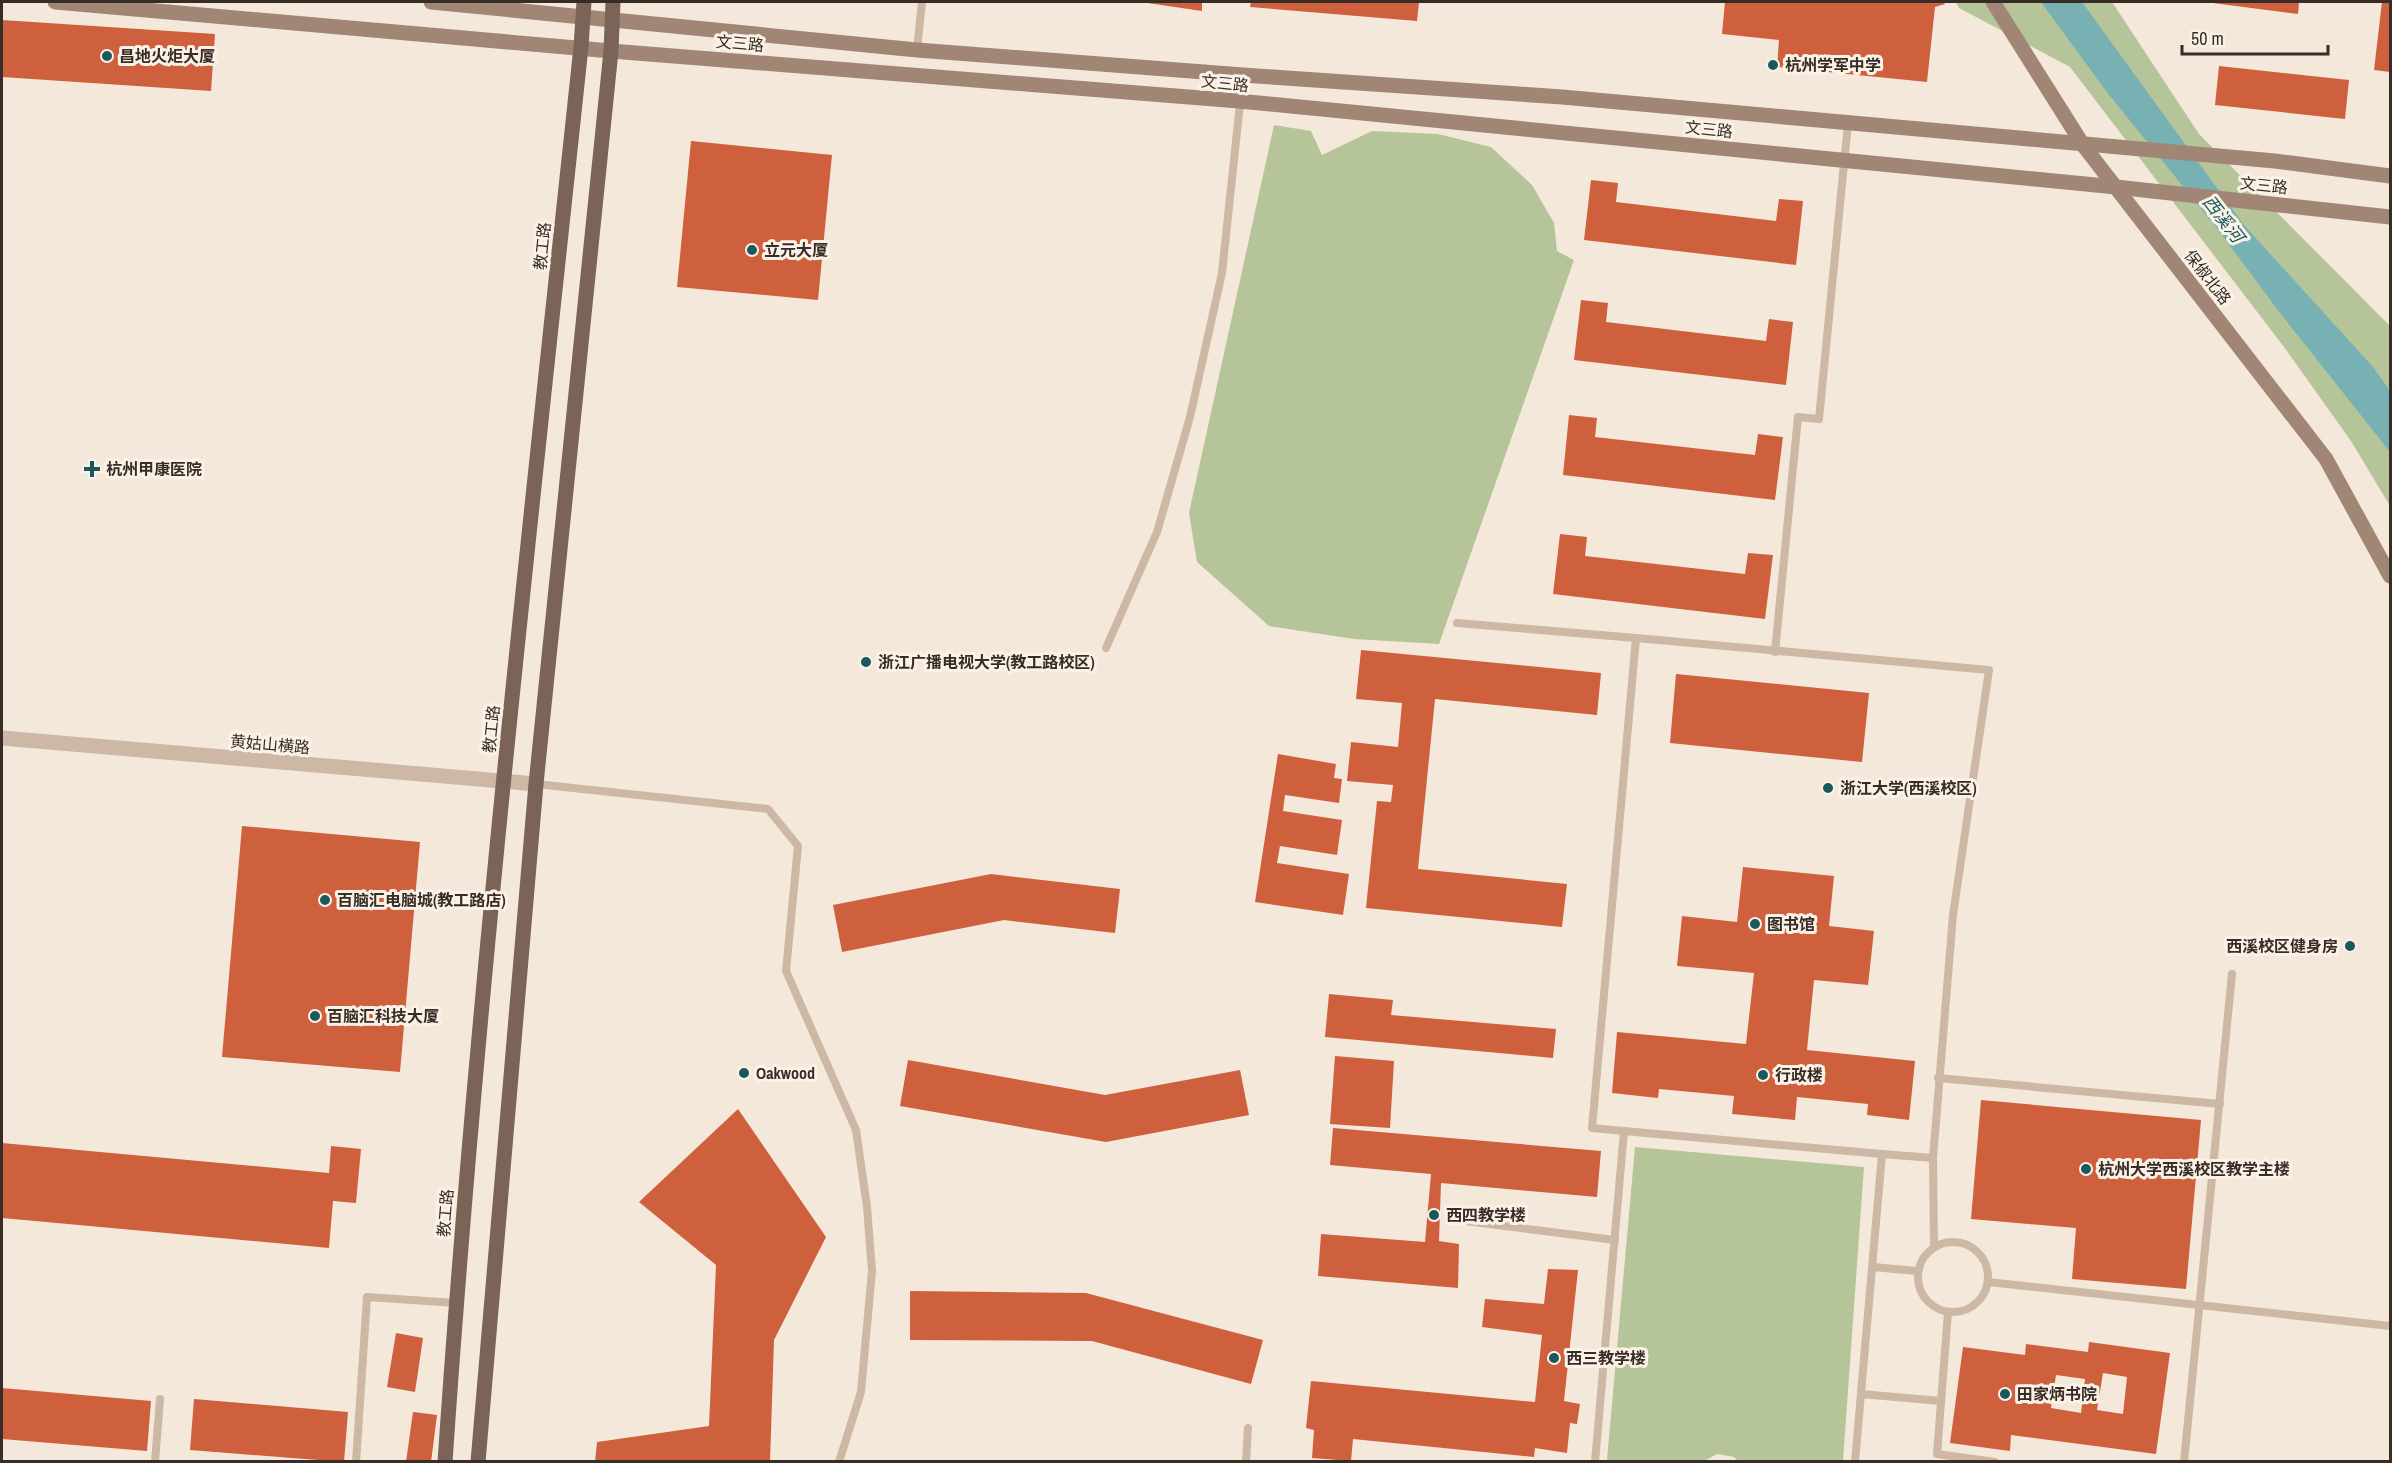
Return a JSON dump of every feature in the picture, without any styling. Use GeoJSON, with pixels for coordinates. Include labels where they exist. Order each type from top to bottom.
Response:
{"type":"FeatureCollection","features":[{"type":"Feature","properties":{"kind":"main road","name":"文三路"},"geometry":{"type":"LineString","coordinates":[[54,2],[611,51],[1239,101],[2116,187],[2391,217]]}},
{"type":"Feature","properties":{"kind":"main road","name":"文三路"},"geometry":{"type":"LineString","coordinates":[[431,2],[583,9],[612,19],[917,50],[1563,97],[2275,162],[2391,176]]}},
{"type":"Feature","properties":{"kind":"main road"},"geometry":{"type":"LineString","coordinates":[[478,1461],[536,784],[611,51],[613,2]]}},
{"type":"Feature","properties":{"kind":"main road","name":"保俶北路"},"geometry":{"type":"LineString","coordinates":[[1994,2],[2083,145],[2326,459],[2391,576]]}},
{"type":"Feature","properties":{"kind":"main road","name":"教工路"},"geometry":{"type":"LineString","coordinates":[[445,1461],[456,1304],[503,782],[581,47],[583,9]]}},
{"type":"Feature","properties":{"kind":"street","name":"黄姑山横路"},"geometry":{"type":"LineString","coordinates":[[2,738],[536,784]]}},
{"type":"Feature","properties":{"kind":"lane"},"geometry":{"type":"LineString","coordinates":[[917,50],[922,2]]}},
{"type":"Feature","properties":{"kind":"lane"},"geometry":{"type":"LineString","coordinates":[[1106,648],[1157,532],[1190,417],[1222,273],[1243,75]]}},
{"type":"Feature","properties":{"kind":"lane"},"geometry":{"type":"LineString","coordinates":[[1774,652],[1798,417],[1819,419],[1848,123]]}},
{"type":"Feature","properties":{"kind":"lane"},"geometry":{"type":"LineString","coordinates":[[1457,622],[1989,670],[1953,915],[1933,1158],[1935,1246]]}},
{"type":"Feature","properties":{"kind":"lane"},"geometry":{"type":"LineString","coordinates":[[1636,638],[1592,1128],[1933,1158]]}},
{"type":"Feature","properties":{"kind":"lane"},"geometry":{"type":"LineString","coordinates":[[536,784],[768,810],[798,846],[786,971],[856,1130],[867,1207],[872,1270],[861,1392],[838,1461]]}},
{"type":"Feature","properties":{"kind":"lane"},"geometry":{"type":"LineString","coordinates":[[2184,1461],[2232,974]]}},
{"type":"Feature","properties":{"kind":"lane"},"geometry":{"type":"LineString","coordinates":[[1938,1078],[2220,1104]]}},
{"type":"Feature","properties":{"kind":"lane"},"geometry":{"type":"LineString","coordinates":[[1595,1461],[1624,1131]]}},
{"type":"Feature","properties":{"kind":"lane"},"geometry":{"type":"LineString","coordinates":[[1855,1461],[1882,1154]]}},
{"type":"Feature","properties":{"kind":"lane"},"geometry":{"type":"LineString","coordinates":[[1450,1219],[1615,1240]]}},
{"type":"Feature","properties":{"kind":"lane"},"geometry":{"type":"LineString","coordinates":[[1944,1242],[1956,1242],[1977,1251],[1984,1260],[1988,1282],[1984,1293],[1969,1308],[1959,1312],[1948,1312],[1937,1309],[1921,1293],[1917,1283],[1917,1271],[1926,1253],[1935,1246],[1944,1242]]}},
{"type":"Feature","properties":{"kind":"lane"},"geometry":{"type":"LineString","coordinates":[[1873,1267],[1917,1271]]}},
{"type":"Feature","properties":{"kind":"lane"},"geometry":{"type":"LineString","coordinates":[[1988,1282],[2391,1326]]}},
{"type":"Feature","properties":{"kind":"lane"},"geometry":{"type":"LineString","coordinates":[[356,1461],[367,1297],[456,1304]]}},
{"type":"Feature","properties":{"kind":"lane"},"geometry":{"type":"LineString","coordinates":[[1948,1312],[1937,1454],[1995,1461]]}},
{"type":"Feature","properties":{"kind":"lane"},"geometry":{"type":"LineString","coordinates":[[1861,1394],[1941,1401]]}},
{"type":"Feature","properties":{"kind":"lane"},"geometry":{"type":"LineString","coordinates":[[155,1461],[160,1399]]}},
{"type":"Feature","properties":{"kind":"lane"},"geometry":{"type":"LineString","coordinates":[[1246,1461],[1248,1428]]}},
{"type":"Feature","properties":{"kind":"green space"},"geometry":{"type":"Polygon","coordinates":[[[1956,2],[2112,2],[2199,134],[2390,326],[2390,506],[2351,441],[2284,347],[2070,67],[1959,8],[1956,2]]]}},
{"type":"Feature","properties":{"kind":"green space"},"geometry":{"type":"Polygon","coordinates":[[[1274,125],[1311,131],[1322,155],[1372,131],[1438,134],[1491,147],[1532,185],[1554,223],[1557,251],[1574,260],[1439,644],[1354,639],[1269,626],[1197,562],[1189,513],[1274,125]]]}},
{"type":"Feature","properties":{"kind":"green space"},"geometry":{"type":"Polygon","coordinates":[[[1635,1147],[1864,1167],[1843,1461],[1738,1461],[1734,1457],[1717,1454],[1704,1461],[1607,1460],[1635,1147]]]}},
{"type":"Feature","properties":{"kind":"water","name":"西溪河"},"geometry":{"type":"Polygon","coordinates":[[[2041,2],[2082,2],[2243,224],[2373,367],[2390,391],[2390,452],[2280,313],[2219,231],[2106,91],[2041,2]]]}},
{"type":"Feature","properties":{"kind":"building"},"geometry":{"type":"Polygon","coordinates":[[[1141,2],[1202,2],[1202,11],[1141,2]]]}},
{"type":"Feature","properties":{"kind":"building"},"geometry":{"type":"Polygon","coordinates":[[[1251,2],[1419,2],[1417,21],[1250,7],[1251,2]]]}},
{"type":"Feature","properties":{"kind":"building"},"geometry":{"type":"Polygon","coordinates":[[[1725,2],[1944,2],[1945,4],[1935,7],[1927,82],[1777,67],[1779,40],[1722,34],[1725,2]]]}},
{"type":"Feature","properties":{"kind":"building"},"geometry":{"type":"Polygon","coordinates":[[[2205,2],[2299,2],[2298,14],[2205,2]]]}},
{"type":"Feature","properties":{"kind":"building"},"geometry":{"type":"Polygon","coordinates":[[[2382,2],[2390,2],[2390,72],[2374,70],[2382,2]]]}},
{"type":"Feature","properties":{"kind":"building","name":"昌地火炬大厦"},"geometry":{"type":"Polygon","coordinates":[[[2,20],[215,34],[211,91],[2,77],[2,20]]]}},
{"type":"Feature","properties":{"kind":"building"},"geometry":{"type":"Polygon","coordinates":[[[2219,66],[2349,80],[2345,119],[2215,105],[2219,66]]]}},
{"type":"Feature","properties":{"kind":"building","name":"立元大厦"},"geometry":{"type":"Polygon","coordinates":[[[691,141],[832,155],[818,300],[677,287],[691,141]]]}},
{"type":"Feature","properties":{"kind":"building"},"geometry":{"type":"Polygon","coordinates":[[[1591,180],[1618,183],[1616,202],[1776,221],[1779,199],[1803,201],[1796,265],[1584,240],[1591,180]]]}},
{"type":"Feature","properties":{"kind":"building"},"geometry":{"type":"Polygon","coordinates":[[[1581,300],[1608,303],[1606,322],[1766,341],[1769,319],[1793,322],[1786,385],[1574,360],[1581,300]]]}},
{"type":"Feature","properties":{"kind":"building"},"geometry":{"type":"Polygon","coordinates":[[[1569,415],[1597,418],[1595,437],[1755,455],[1758,434],[1783,437],[1775,500],[1563,475],[1569,415]]]}},
{"type":"Feature","properties":{"kind":"building"},"geometry":{"type":"Polygon","coordinates":[[[1560,534],[1587,537],[1585,556],[1745,574],[1748,553],[1773,555],[1765,619],[1553,594],[1560,534]]]}},
{"type":"Feature","properties":{"kind":"building"},"geometry":{"type":"Polygon","coordinates":[[[1361,650],[1601,673],[1597,715],[1435,699],[1418,869],[1567,884],[1562,927],[1366,908],[1377,801],[1391,802],[1393,785],[1347,781],[1351,742],[1398,747],[1402,703],[1356,699],[1361,650]]]}},
{"type":"Feature","properties":{"kind":"building"},"geometry":{"type":"Polygon","coordinates":[[[1676,674],[1869,693],[1862,762],[1670,743],[1676,674]]]}},
{"type":"Feature","properties":{"kind":"building"},"geometry":{"type":"Polygon","coordinates":[[[1278,754],[1336,764],[1334,778],[1342,779],[1339,803],[1285,795],[1283,811],[1342,820],[1337,855],[1280,846],[1277,863],[1349,874],[1343,915],[1255,902],[1278,754]]]}},
{"type":"Feature","properties":{"kind":"building","name":"百脑汇电脑城(教工路店)"},"geometry":{"type":"Polygon","coordinates":[[[242,826],[420,842],[400,1072],[222,1057],[242,826]]]}},
{"type":"Feature","properties":{"kind":"building"},"geometry":{"type":"Polygon","coordinates":[[[1743,867],[1834,876],[1829,926],[1874,931],[1868,985],[1814,980],[1807,1050],[1915,1061],[1909,1120],[1867,1115],[1868,1104],[1797,1097],[1795,1120],[1732,1114],[1734,1096],[1659,1089],[1658,1098],[1612,1093],[1617,1032],[1746,1044],[1754,973],[1677,966],[1682,916],[1737,922],[1743,867]]]}},
{"type":"Feature","properties":{"kind":"building"},"geometry":{"type":"Polygon","coordinates":[[[991,874],[1120,889],[1115,933],[1004,920],[842,952],[833,905],[991,874]]]}},
{"type":"Feature","properties":{"kind":"building"},"geometry":{"type":"Polygon","coordinates":[[[1329,994],[1393,1000],[1391,1015],[1556,1029],[1553,1058],[1325,1037],[1329,994]]]}},
{"type":"Feature","properties":{"kind":"building"},"geometry":{"type":"Polygon","coordinates":[[[1335,1056],[1394,1061],[1390,1128],[1330,1124],[1335,1056]]]}},
{"type":"Feature","properties":{"kind":"building"},"geometry":{"type":"Polygon","coordinates":[[[908,1060],[1105,1095],[1240,1070],[1249,1115],[1106,1142],[900,1106],[908,1060]]]}},
{"type":"Feature","properties":{"kind":"building","name":"杭州大学西溪校区教学主楼"},"geometry":{"type":"Polygon","coordinates":[[[1981,1100],[2201,1120],[2186,1289],[2072,1279],[2076,1228],[1971,1219],[1981,1100]]]}},
{"type":"Feature","properties":{"kind":"building"},"geometry":{"type":"Polygon","coordinates":[[[738,1109],[826,1237],[774,1340],[770,1462],[595,1462],[597,1442],[709,1426],[716,1265],[639,1202],[738,1109]]]}},
{"type":"Feature","properties":{"kind":"building","name":"西四教学楼"},"geometry":{"type":"Polygon","coordinates":[[[1333,1128],[1601,1151],[1597,1197],[1441,1183],[1439,1241],[1459,1244],[1458,1288],[1318,1276],[1321,1234],[1425,1242],[1431,1174],[1330,1165],[1333,1128]]]}},
{"type":"Feature","properties":{"kind":"building"},"geometry":{"type":"Polygon","coordinates":[[[2,1143],[329,1173],[331,1146],[361,1149],[356,1203],[333,1201],[329,1248],[2,1218],[2,1143]]]}},
{"type":"Feature","properties":{"kind":"building","name":"西三教学楼"},"geometry":{"type":"Polygon","coordinates":[[[1548,1269],[1578,1270],[1564,1401],[1580,1404],[1577,1424],[1570,1423],[1567,1453],[1535,1448],[1534,1457],[1353,1439],[1351,1461],[1312,1458],[1314,1430],[1306,1428],[1311,1381],[1535,1402],[1542,1335],[1482,1327],[1485,1299],[1544,1304],[1548,1269]]]}},
{"type":"Feature","properties":{"kind":"building"},"geometry":{"type":"Polygon","coordinates":[[[910,1291],[1086,1293],[1263,1340],[1251,1384],[1092,1341],[910,1340],[910,1291]]]}},
{"type":"Feature","properties":{"kind":"building"},"geometry":{"type":"Polygon","coordinates":[[[396,1333],[423,1338],[415,1392],[387,1387],[396,1333]]]}},
{"type":"Feature","properties":{"kind":"building","name":"田家炳书院"},"geometry":{"type":"Polygon","coordinates":[[[2089,1342],[2170,1353],[2156,1454],[2011,1435],[2010,1451],[1950,1443],[1963,1347],[2025,1355],[2026,1344],[2088,1352],[2089,1342]],[[2103,1373],[2097,1410],[2123,1414],[2127,1377],[2103,1373]],[[2056,1375],[2051,1408],[2081,1413],[2085,1379],[2056,1375]]]}},
{"type":"Feature","properties":{"kind":"building"},"geometry":{"type":"Polygon","coordinates":[[[2,1388],[151,1401],[147,1451],[2,1439],[2,1388]]]}},
{"type":"Feature","properties":{"kind":"building"},"geometry":{"type":"Polygon","coordinates":[[[194,1399],[348,1412],[344,1462],[190,1450],[194,1399]]]}},
{"type":"Feature","properties":{"kind":"building"},"geometry":{"type":"Polygon","coordinates":[[[413,1412],[437,1415],[431,1462],[406,1462],[413,1412]]]}},
{"type":"Feature","properties":{"kind":"place","name":"昌地火炬大厦"},"geometry":{"type":"Point","coordinates":[107,56]}},
{"type":"Feature","properties":{"kind":"place","name":"杭州学军中学"},"geometry":{"type":"Point","coordinates":[1773,65]}},
{"type":"Feature","properties":{"kind":"place","name":"立元大厦"},"geometry":{"type":"Point","coordinates":[752,250]}},
{"type":"Feature","properties":{"kind":"place","name":"杭州甲康医院"},"geometry":{"type":"Point","coordinates":[92,469]}},
{"type":"Feature","properties":{"kind":"place","name":"浙江广播电视大学(教工路校区)"},"geometry":{"type":"Point","coordinates":[866,662]}},
{"type":"Feature","properties":{"kind":"place","name":"浙江大学(西溪校区)"},"geometry":{"type":"Point","coordinates":[1828,788]}},
{"type":"Feature","properties":{"kind":"place","name":"百脑汇电脑城(教工路店)"},"geometry":{"type":"Point","coordinates":[325,900]}},
{"type":"Feature","properties":{"kind":"place","name":"图书馆"},"geometry":{"type":"Point","coordinates":[1755,924]}},
{"type":"Feature","properties":{"kind":"place","name":"西溪校区健身房"},"geometry":{"type":"Point","coordinates":[2350,946]}},
{"type":"Feature","properties":{"kind":"place","name":"百脑汇科技大厦"},"geometry":{"type":"Point","coordinates":[315,1016]}},
{"type":"Feature","properties":{"kind":"place","name":"Oakwood"},"geometry":{"type":"Point","coordinates":[744,1073]}},
{"type":"Feature","properties":{"kind":"place","name":"行政楼"},"geometry":{"type":"Point","coordinates":[1763,1075]}},
{"type":"Feature","properties":{"kind":"place","name":"杭州大学西溪校区教学主楼"},"geometry":{"type":"Point","coordinates":[2086,1169]}},
{"type":"Feature","properties":{"kind":"place","name":"西四教学楼"},"geometry":{"type":"Point","coordinates":[1434,1215]}},
{"type":"Feature","properties":{"kind":"place","name":"西三教学楼"},"geometry":{"type":"Point","coordinates":[1554,1358]}},
{"type":"Feature","properties":{"kind":"place","name":"田家炳书院"},"geometry":{"type":"Point","coordinates":[2005,1394]}}]}
